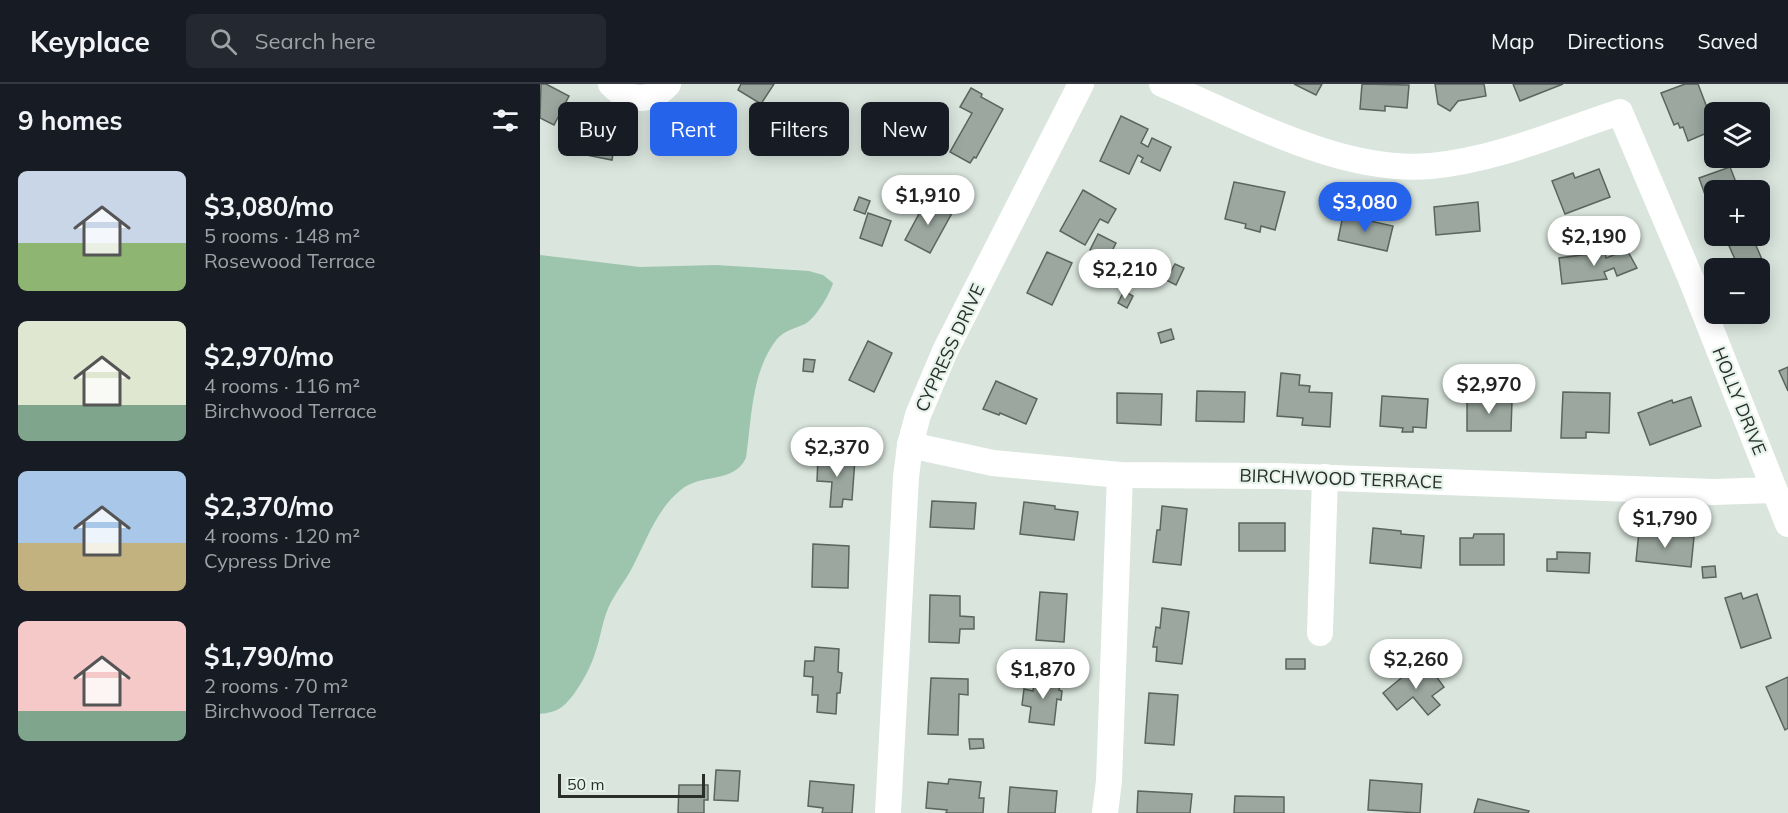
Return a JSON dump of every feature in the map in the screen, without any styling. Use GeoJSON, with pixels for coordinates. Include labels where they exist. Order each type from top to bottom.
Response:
{"type":"FeatureCollection","features":[{"type":"Feature","properties":{"kind":"street"},"geometry":{"type":"LineString","coordinates":[[611,84],[628,97],[641,98],[655,94],[668,84]]}},
{"type":"Feature","properties":{"kind":"street","name":"CYPRESS DRIVE"},"geometry":{"type":"LineString","coordinates":[[888,813],[906,477],[910,445],[918,415],[945,351],[1081,84]]}},
{"type":"Feature","properties":{"kind":"street","name":"HOLLY DRIVE"},"geometry":{"type":"LineString","coordinates":[[1162,84],[1315,149],[1359,160],[1403,166],[1430,166],[1482,157],[1513,149],[1620,112],[1688,272],[1788,524]]}},
{"type":"Feature","properties":{"kind":"street","name":"BIRCHWOOD TERRACE"},"geometry":{"type":"LineString","coordinates":[[910,445],[993,463],[1120,475],[1325,477],[1701,492],[1774,490]]}},
{"type":"Feature","properties":{"kind":"street"},"geometry":{"type":"LineString","coordinates":[[1105,813],[1109,781],[1120,475]]}},
{"type":"Feature","properties":{"kind":"street"},"geometry":{"type":"LineString","coordinates":[[1320,633],[1325,477]]}},
{"type":"Feature","properties":{"kind":"green space"},"geometry":{"type":"Polygon","coordinates":[[[540,255],[640,267],[716,265],[809,271],[823,275],[833,283],[813,317],[805,324],[780,336],[768,352],[757,381],[746,458],[733,472],[690,484],[665,506],[608,608],[595,654],[582,681],[563,706],[540,714],[540,255]]]}},
{"type":"Feature","properties":{"kind":"building"},"geometry":{"type":"Polygon","coordinates":[[[541,84],[546,84],[569,96],[566,102],[558,102],[558,117],[554,125],[540,118],[541,84]]]}},
{"type":"Feature","properties":{"kind":"building"},"geometry":{"type":"Polygon","coordinates":[[[741,84],[774,84],[762,102],[758,102],[738,90],[741,84]]]}},
{"type":"Feature","properties":{"kind":"building"},"geometry":{"type":"Polygon","coordinates":[[[1294,84],[1322,84],[1316,95],[1294,84]]]}},
{"type":"Feature","properties":{"kind":"building"},"geometry":{"type":"Polygon","coordinates":[[[1362,84],[1409,85],[1407,108],[1385,106],[1385,111],[1360,109],[1362,84]]]}},
{"type":"Feature","properties":{"kind":"building"},"geometry":{"type":"Polygon","coordinates":[[[1435,84],[1484,84],[1486,96],[1458,101],[1450,111],[1438,104],[1435,84]]]}},
{"type":"Feature","properties":{"kind":"building"},"geometry":{"type":"Polygon","coordinates":[[[1513,84],[1563,84],[1520,101],[1513,84]]]}},
{"type":"Feature","properties":{"kind":"building"},"geometry":{"type":"Polygon","coordinates":[[[1685,84],[1698,84],[1705,102],[1704,134],[1688,141],[1683,127],[1680,128],[1678,123],[1674,125],[1661,93],[1685,84]]]}},
{"type":"Feature","properties":{"kind":"building"},"geometry":{"type":"Polygon","coordinates":[[[971,88],[982,94],[981,97],[1003,109],[976,158],[974,157],[970,163],[950,152],[972,113],[960,107],[971,88]]]}},
{"type":"Feature","properties":{"kind":"building"},"geometry":{"type":"Polygon","coordinates":[[[1121,116],[1148,129],[1141,143],[1148,147],[1152,138],[1171,147],[1160,171],[1141,162],[1143,158],[1138,155],[1129,174],[1100,161],[1121,116]]]}},
{"type":"Feature","properties":{"kind":"building"},"geometry":{"type":"Polygon","coordinates":[[[591,156],[613,156],[612,160],[591,156]]]}},
{"type":"Feature","properties":{"kind":"building"},"geometry":{"type":"Polygon","coordinates":[[[1730,168],[1735,180],[1704,180],[1704,192],[1699,178],[1730,168]]]}},
{"type":"Feature","properties":{"kind":"building"},"geometry":{"type":"Polygon","coordinates":[[[1599,169],[1610,197],[1565,214],[1552,181],[1573,173],[1575,178],[1599,169]]]}},
{"type":"Feature","properties":{"kind":"building"},"geometry":{"type":"Polygon","coordinates":[[[1234,182],[1285,192],[1275,230],[1261,226],[1260,232],[1245,228],[1246,224],[1225,219],[1234,182]]]}},
{"type":"Feature","properties":{"kind":"building"},"geometry":{"type":"Polygon","coordinates":[[[1083,190],[1116,209],[1108,223],[1100,219],[1085,245],[1060,231],[1083,190]]]}},
{"type":"Feature","properties":{"kind":"building"},"geometry":{"type":"Polygon","coordinates":[[[859,197],[870,201],[865,214],[854,210],[859,197]]]}},
{"type":"Feature","properties":{"kind":"building"},"geometry":{"type":"Polygon","coordinates":[[[927,199],[952,213],[930,253],[905,240],[927,199]]]}},
{"type":"Feature","properties":{"kind":"building"},"geometry":{"type":"Polygon","coordinates":[[[1478,202],[1480,231],[1436,235],[1434,207],[1478,202]]]}},
{"type":"Feature","properties":{"kind":"building"},"geometry":{"type":"Polygon","coordinates":[[[868,213],[891,221],[882,246],[860,238],[868,213]]]}},
{"type":"Feature","properties":{"kind":"building"},"geometry":{"type":"Polygon","coordinates":[[[1343,215],[1393,226],[1387,251],[1338,240],[1343,215]]]}},
{"type":"Feature","properties":{"kind":"building"},"geometry":{"type":"Polygon","coordinates":[[[1098,234],[1116,243],[1108,259],[1090,250],[1098,234]]]}},
{"type":"Feature","properties":{"kind":"building"},"geometry":{"type":"Polygon","coordinates":[[[1729,246],[1756,246],[1761,258],[1734,258],[1729,246]]]}},
{"type":"Feature","properties":{"kind":"building"},"geometry":{"type":"Polygon","coordinates":[[[1627,250],[1637,268],[1617,276],[1614,268],[1604,272],[1607,279],[1562,284],[1559,258],[1605,252],[1606,258],[1627,250]]]}},
{"type":"Feature","properties":{"kind":"building"},"geometry":{"type":"Polygon","coordinates":[[[1047,252],[1072,263],[1052,305],[1027,293],[1047,252]]]}},
{"type":"Feature","properties":{"kind":"building"},"geometry":{"type":"Polygon","coordinates":[[[1175,264],[1184,268],[1176,285],[1166,280],[1175,264]]]}},
{"type":"Feature","properties":{"kind":"building"},"geometry":{"type":"Polygon","coordinates":[[[1124,291],[1133,296],[1127,308],[1118,303],[1124,291]]]}},
{"type":"Feature","properties":{"kind":"building"},"geometry":{"type":"Polygon","coordinates":[[[1171,329],[1174,339],[1161,343],[1158,333],[1171,329]]]}},
{"type":"Feature","properties":{"kind":"building"},"geometry":{"type":"Polygon","coordinates":[[[868,341],[892,353],[874,392],[849,380],[868,341]]]}},
{"type":"Feature","properties":{"kind":"building"},"geometry":{"type":"Polygon","coordinates":[[[804,359],[815,360],[813,372],[803,371],[804,359]]]}},
{"type":"Feature","properties":{"kind":"building"},"geometry":{"type":"Polygon","coordinates":[[[1788,367],[1788,391],[1779,371],[1788,367]]]}},
{"type":"Feature","properties":{"kind":"building"},"geometry":{"type":"Polygon","coordinates":[[[1281,373],[1300,375],[1299,385],[1310,386],[1309,392],[1332,393],[1330,427],[1302,425],[1303,418],[1277,416],[1281,373]]]}},
{"type":"Feature","properties":{"kind":"building"},"geometry":{"type":"Polygon","coordinates":[[[996,381],[1037,399],[1026,424],[1000,413],[999,415],[983,409],[996,381]]]}},
{"type":"Feature","properties":{"kind":"building"},"geometry":{"type":"Polygon","coordinates":[[[1197,391],[1245,392],[1244,422],[1196,421],[1197,391]]]}},
{"type":"Feature","properties":{"kind":"building"},"geometry":{"type":"Polygon","coordinates":[[[1563,392],[1610,393],[1609,433],[1586,432],[1586,438],[1561,438],[1563,392]]]}},
{"type":"Feature","properties":{"kind":"building"},"geometry":{"type":"Polygon","coordinates":[[[1117,393],[1162,394],[1161,425],[1117,423],[1117,393]]]}},
{"type":"Feature","properties":{"kind":"building"},"geometry":{"type":"Polygon","coordinates":[[[1382,396],[1428,399],[1426,428],[1413,427],[1413,432],[1402,432],[1403,428],[1380,426],[1382,396]]]}},
{"type":"Feature","properties":{"kind":"building"},"geometry":{"type":"Polygon","coordinates":[[[1691,397],[1701,426],[1650,445],[1638,413],[1672,400],[1673,403],[1691,397]]]}},
{"type":"Feature","properties":{"kind":"building"},"geometry":{"type":"Polygon","coordinates":[[[1467,399],[1512,400],[1511,431],[1467,431],[1467,399]]]}},
{"type":"Feature","properties":{"kind":"building"},"geometry":{"type":"Polygon","coordinates":[[[818,457],[855,459],[852,500],[843,499],[842,507],[830,507],[832,482],[817,481],[818,457]]]}},
{"type":"Feature","properties":{"kind":"building"},"geometry":{"type":"Polygon","coordinates":[[[932,501],[976,503],[974,529],[930,527],[932,501]]]}},
{"type":"Feature","properties":{"kind":"building"},"geometry":{"type":"Polygon","coordinates":[[[1024,502],[1078,512],[1074,540],[1020,534],[1024,502]]]}},
{"type":"Feature","properties":{"kind":"building"},"geometry":{"type":"Polygon","coordinates":[[[1162,506],[1187,509],[1181,565],[1153,562],[1157,530],[1160,530],[1162,506]]]}},
{"type":"Feature","properties":{"kind":"building"},"geometry":{"type":"Polygon","coordinates":[[[1239,523],[1285,523],[1285,551],[1239,551],[1239,523]]]}},
{"type":"Feature","properties":{"kind":"building"},"geometry":{"type":"Polygon","coordinates":[[[1373,528],[1424,536],[1421,568],[1370,563],[1373,528]]]}},
{"type":"Feature","properties":{"kind":"building"},"geometry":{"type":"Polygon","coordinates":[[[1639,531],[1694,537],[1691,567],[1636,561],[1639,531]]]}},
{"type":"Feature","properties":{"kind":"building"},"geometry":{"type":"Polygon","coordinates":[[[1474,534],[1504,534],[1504,565],[1460,565],[1460,538],[1473,538],[1474,534]]]}},
{"type":"Feature","properties":{"kind":"building"},"geometry":{"type":"Polygon","coordinates":[[[813,544],[849,546],[848,588],[812,587],[813,544]]]}},
{"type":"Feature","properties":{"kind":"building"},"geometry":{"type":"Polygon","coordinates":[[[1557,552],[1590,553],[1589,573],[1547,571],[1547,559],[1557,559],[1557,552]]]}},
{"type":"Feature","properties":{"kind":"building"},"geometry":{"type":"Polygon","coordinates":[[[1715,566],[1716,577],[1703,578],[1702,567],[1715,566]]]}},
{"type":"Feature","properties":{"kind":"building"},"geometry":{"type":"Polygon","coordinates":[[[1040,592],[1067,594],[1064,642],[1036,640],[1040,592]]]}},
{"type":"Feature","properties":{"kind":"building"},"geometry":{"type":"Polygon","coordinates":[[[1741,593],[1743,599],[1757,594],[1771,638],[1741,648],[1725,598],[1741,593]]]}},
{"type":"Feature","properties":{"kind":"building"},"geometry":{"type":"Polygon","coordinates":[[[930,595],[960,596],[960,616],[974,617],[974,629],[960,629],[959,643],[929,642],[930,595]]]}},
{"type":"Feature","properties":{"kind":"building"},"geometry":{"type":"Polygon","coordinates":[[[1162,608],[1189,612],[1182,664],[1156,661],[1157,647],[1153,647],[1156,627],[1160,628],[1162,608]]]}},
{"type":"Feature","properties":{"kind":"building"},"geometry":{"type":"Polygon","coordinates":[[[815,647],[839,649],[838,672],[842,673],[840,693],[837,693],[836,714],[817,712],[818,695],[812,695],[813,677],[804,676],[805,661],[814,661],[815,647]]]}},
{"type":"Feature","properties":{"kind":"building"},"geometry":{"type":"Polygon","coordinates":[[[1286,659],[1305,659],[1305,669],[1286,669],[1286,659]]]}},
{"type":"Feature","properties":{"kind":"building"},"geometry":{"type":"Polygon","coordinates":[[[1427,664],[1444,687],[1432,696],[1440,705],[1428,715],[1413,697],[1397,710],[1383,693],[1411,670],[1415,674],[1427,664]]]}},
{"type":"Feature","properties":{"kind":"building"},"geometry":{"type":"Polygon","coordinates":[[[1035,675],[1061,678],[1059,690],[1062,691],[1061,700],[1057,699],[1054,725],[1029,722],[1031,707],[1022,705],[1024,689],[1033,691],[1035,675]]]}},
{"type":"Feature","properties":{"kind":"building"},"geometry":{"type":"Polygon","coordinates":[[[1788,677],[1788,728],[1785,730],[1766,687],[1788,677]]]}},
{"type":"Feature","properties":{"kind":"building"},"geometry":{"type":"Polygon","coordinates":[[[931,678],[968,679],[968,695],[959,694],[958,735],[928,734],[931,678]]]}},
{"type":"Feature","properties":{"kind":"building"},"geometry":{"type":"Polygon","coordinates":[[[1149,693],[1178,695],[1174,745],[1145,743],[1149,693]]]}},
{"type":"Feature","properties":{"kind":"building"},"geometry":{"type":"Polygon","coordinates":[[[969,739],[983,739],[984,748],[970,749],[969,739]]]}},
{"type":"Feature","properties":{"kind":"building"},"geometry":{"type":"Polygon","coordinates":[[[716,770],[740,771],[738,801],[714,800],[716,770]]]}},
{"type":"Feature","properties":{"kind":"building"},"geometry":{"type":"Polygon","coordinates":[[[949,779],[981,782],[979,798],[984,798],[983,813],[946,813],[947,810],[926,808],[928,782],[948,784],[949,779]]]}},
{"type":"Feature","properties":{"kind":"building"},"geometry":{"type":"Polygon","coordinates":[[[1370,780],[1422,784],[1420,813],[1368,810],[1370,780]]]}},
{"type":"Feature","properties":{"kind":"building"},"geometry":{"type":"Polygon","coordinates":[[[810,781],[854,785],[852,813],[822,813],[823,808],[808,806],[810,781]]]}},
{"type":"Feature","properties":{"kind":"building"},"geometry":{"type":"Polygon","coordinates":[[[679,785],[708,785],[708,800],[704,800],[704,813],[678,813],[679,785]]]}},
{"type":"Feature","properties":{"kind":"building"},"geometry":{"type":"Polygon","coordinates":[[[1010,787],[1057,791],[1055,813],[1008,813],[1010,787]]]}},
{"type":"Feature","properties":{"kind":"building"},"geometry":{"type":"Polygon","coordinates":[[[1138,791],[1192,794],[1190,813],[1137,813],[1138,791]]]}},
{"type":"Feature","properties":{"kind":"building"},"geometry":{"type":"Polygon","coordinates":[[[1235,796],[1284,797],[1284,813],[1234,813],[1235,796]]]}},
{"type":"Feature","properties":{"kind":"building"},"geometry":{"type":"Polygon","coordinates":[[[1478,799],[1529,811],[1528,813],[1474,813],[1478,799]]]}}]}
